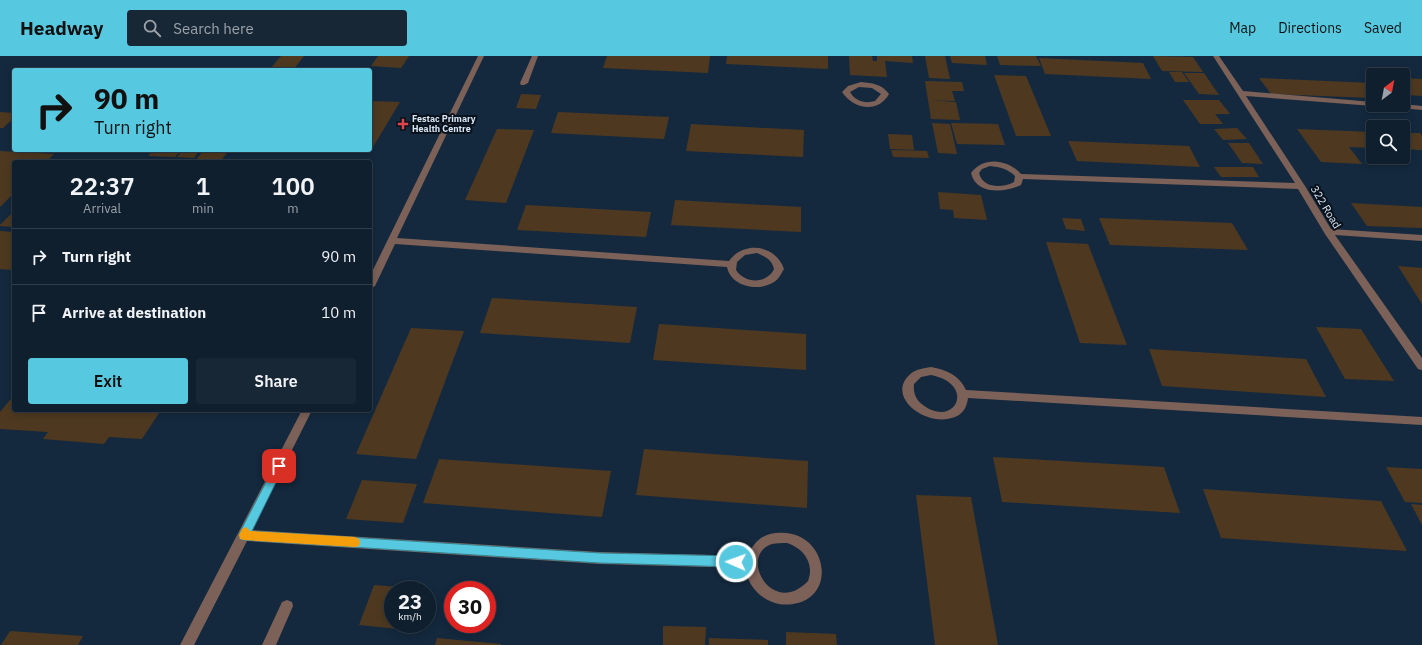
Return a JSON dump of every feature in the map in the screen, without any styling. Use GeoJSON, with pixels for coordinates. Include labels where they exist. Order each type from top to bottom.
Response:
{"type":"FeatureCollection","features":[{"type":"Feature","properties":{"kind":"street"},"geometry":{"type":"LineString","coordinates":[[372,282],[481,56]]}},
{"type":"Feature","properties":{"kind":"street"},"geometry":{"type":"LineString","coordinates":[[524,83],[535,56]]}},
{"type":"Feature","properties":{"kind":"street","name":"322 Road"},"geometry":{"type":"LineString","coordinates":[[1216,56],[1301,186],[1328,232],[1422,366]]}},
{"type":"Feature","properties":{"kind":"street"},"geometry":{"type":"LineString","coordinates":[[861,84],[875,85],[883,90],[885,94],[884,100],[868,105],[858,103],[849,98],[846,92],[848,89],[852,86],[861,84]]}},
{"type":"Feature","properties":{"kind":"street"},"geometry":{"type":"LineString","coordinates":[[1240,93],[1366,103]]}},
{"type":"Feature","properties":{"kind":"street"},"geometry":{"type":"LineString","coordinates":[[1410,107],[1422,108]]}},
{"type":"Feature","properties":{"kind":"street"},"geometry":{"type":"LineString","coordinates":[[989,163],[1005,165],[1015,171],[1018,176],[1018,183],[1012,188],[1001,190],[989,188],[978,181],[974,174],[975,170],[979,166],[989,163]]}},
{"type":"Feature","properties":{"kind":"street"},"geometry":{"type":"LineString","coordinates":[[1018,176],[1301,186]]}},
{"type":"Feature","properties":{"kind":"street"},"geometry":{"type":"LineString","coordinates":[[1328,232],[1422,238]]}},
{"type":"Feature","properties":{"kind":"street"},"geometry":{"type":"LineString","coordinates":[[393,241],[731,264]]}},
{"type":"Feature","properties":{"kind":"street"},"geometry":{"type":"LineString","coordinates":[[758,250],[769,254],[777,260],[779,269],[775,277],[765,282],[752,284],[740,280],[732,272],[731,264],[736,256],[746,251],[758,250]]}},
{"type":"Feature","properties":{"kind":"street"},"geometry":{"type":"LineString","coordinates":[[931,372],[946,374],[957,382],[964,394],[962,405],[954,413],[940,416],[926,412],[913,404],[908,393],[909,382],[918,374],[931,372]]}},
{"type":"Feature","properties":{"kind":"street"},"geometry":{"type":"LineString","coordinates":[[964,394],[1422,422]]}},
{"type":"Feature","properties":{"kind":"street"},"geometry":{"type":"LineString","coordinates":[[188,645],[306,412]]}},
{"type":"Feature","properties":{"kind":"street"},"geometry":{"type":"LineString","coordinates":[[244,535],[600,558],[751,562]]}},
{"type":"Feature","properties":{"kind":"street"},"geometry":{"type":"LineString","coordinates":[[787,537],[803,544],[814,556],[817,572],[811,587],[798,597],[781,598],[765,592],[754,578],[751,562],[757,548],[771,539],[787,537]]}},
{"type":"Feature","properties":{"kind":"street"},"geometry":{"type":"LineString","coordinates":[[269,645],[287,606]]}},
{"type":"Feature","properties":{"kind":"building"},"geometry":{"type":"Polygon","coordinates":[[[281,56],[304,56],[295,68],[271,68],[281,56]]]}},
{"type":"Feature","properties":{"kind":"building"},"geometry":{"type":"Polygon","coordinates":[[[378,56],[409,56],[401,68],[371,66],[378,56]]]}},
{"type":"Feature","properties":{"kind":"building"},"geometry":{"type":"Polygon","coordinates":[[[607,56],[710,56],[708,73],[603,68],[607,56]]]}},
{"type":"Feature","properties":{"kind":"building"},"geometry":{"type":"Polygon","coordinates":[[[727,56],[828,56],[828,69],[726,64],[727,56]]]}},
{"type":"Feature","properties":{"kind":"building"},"geometry":{"type":"Polygon","coordinates":[[[849,56],[872,56],[873,61],[877,61],[877,56],[912,56],[913,63],[885,61],[887,77],[850,75],[849,56]]]}},
{"type":"Feature","properties":{"kind":"building"},"geometry":{"type":"Polygon","coordinates":[[[925,56],[945,56],[950,79],[929,78],[925,56]]]}},
{"type":"Feature","properties":{"kind":"building"},"geometry":{"type":"Polygon","coordinates":[[[950,56],[985,56],[987,65],[952,63],[950,56]]]}},
{"type":"Feature","properties":{"kind":"building"},"geometry":{"type":"Polygon","coordinates":[[[997,56],[1036,56],[1041,66],[1000,65],[997,56]]]}},
{"type":"Feature","properties":{"kind":"building"},"geometry":{"type":"Polygon","coordinates":[[[1153,56],[1193,57],[1203,72],[1162,71],[1153,56]]]}},
{"type":"Feature","properties":{"kind":"building"},"geometry":{"type":"Polygon","coordinates":[[[1039,58],[1143,63],[1151,79],[1045,74],[1039,58]]]}},
{"type":"Feature","properties":{"kind":"building"},"geometry":{"type":"Polygon","coordinates":[[[1169,72],[1182,72],[1189,82],[1175,82],[1169,72]]]}},
{"type":"Feature","properties":{"kind":"building"},"geometry":{"type":"Polygon","coordinates":[[[1184,73],[1204,73],[1219,95],[1199,94],[1184,73]]]}},
{"type":"Feature","properties":{"kind":"building"},"geometry":{"type":"Polygon","coordinates":[[[994,75],[1026,76],[1051,136],[1016,136],[994,75]]]}},
{"type":"Feature","properties":{"kind":"building"},"geometry":{"type":"Polygon","coordinates":[[[1259,78],[1366,83],[1366,98],[1271,94],[1259,78]]]}},
{"type":"Feature","properties":{"kind":"building"},"geometry":{"type":"Polygon","coordinates":[[[1410,78],[1422,79],[1422,96],[1410,95],[1410,78]]]}},
{"type":"Feature","properties":{"kind":"building"},"geometry":{"type":"Polygon","coordinates":[[[925,81],[962,82],[964,91],[952,91],[955,101],[928,100],[925,81]]]}},
{"type":"Feature","properties":{"kind":"building"},"geometry":{"type":"Polygon","coordinates":[[[521,94],[541,95],[536,109],[516,108],[521,94]]]}},
{"type":"Feature","properties":{"kind":"building"},"geometry":{"type":"Polygon","coordinates":[[[928,100],[956,102],[960,120],[931,119],[928,100]]]}},
{"type":"Feature","properties":{"kind":"building"},"geometry":{"type":"Polygon","coordinates":[[[1183,100],[1219,100],[1230,114],[1215,114],[1223,124],[1200,124],[1183,100]]]}},
{"type":"Feature","properties":{"kind":"building"},"geometry":{"type":"Polygon","coordinates":[[[372,101],[400,102],[372,149],[372,101]]]}},
{"type":"Feature","properties":{"kind":"building"},"geometry":{"type":"Polygon","coordinates":[[[0,112],[12,113],[12,120],[3,128],[0,128],[0,112]]]}},
{"type":"Feature","properties":{"kind":"building"},"geometry":{"type":"Polygon","coordinates":[[[558,112],[669,117],[664,139],[551,133],[558,112]]]}},
{"type":"Feature","properties":{"kind":"building"},"geometry":{"type":"Polygon","coordinates":[[[932,123],[950,124],[957,154],[938,153],[932,123]]]}},
{"type":"Feature","properties":{"kind":"building"},"geometry":{"type":"Polygon","coordinates":[[[951,123],[998,124],[1005,145],[957,144],[951,123]]]}},
{"type":"Feature","properties":{"kind":"building"},"geometry":{"type":"Polygon","coordinates":[[[691,124],[804,130],[803,157],[686,151],[691,124]]]}},
{"type":"Feature","properties":{"kind":"building"},"geometry":{"type":"Polygon","coordinates":[[[1237,128],[1247,139],[1223,140],[1214,129],[1237,128]]]}},
{"type":"Feature","properties":{"kind":"building"},"geometry":{"type":"Polygon","coordinates":[[[497,129],[534,130],[506,203],[465,200],[497,129]]]}},
{"type":"Feature","properties":{"kind":"building"},"geometry":{"type":"Polygon","coordinates":[[[1297,129],[1366,132],[1366,148],[1349,147],[1362,164],[1321,162],[1297,129]]]}},
{"type":"Feature","properties":{"kind":"building"},"geometry":{"type":"Polygon","coordinates":[[[1410,133],[1420,133],[1422,136],[1422,150],[1410,149],[1410,133]]]}},
{"type":"Feature","properties":{"kind":"building"},"geometry":{"type":"Polygon","coordinates":[[[888,134],[912,135],[914,150],[890,149],[888,134]]]}},
{"type":"Feature","properties":{"kind":"building"},"geometry":{"type":"Polygon","coordinates":[[[1068,141],[1189,146],[1200,167],[1077,161],[1068,141]]]}},
{"type":"Feature","properties":{"kind":"building"},"geometry":{"type":"Polygon","coordinates":[[[1228,143],[1249,143],[1263,164],[1242,163],[1228,143]]]}},
{"type":"Feature","properties":{"kind":"building"},"geometry":{"type":"Polygon","coordinates":[[[891,150],[927,151],[929,158],[893,157],[891,150]]]}},
{"type":"Feature","properties":{"kind":"building"},"geometry":{"type":"Polygon","coordinates":[[[0,151],[54,154],[48,160],[12,160],[12,195],[0,207],[0,151]]]}},
{"type":"Feature","properties":{"kind":"building"},"geometry":{"type":"Polygon","coordinates":[[[152,152],[179,152],[175,157],[148,156],[152,152]]]}},
{"type":"Feature","properties":{"kind":"building"},"geometry":{"type":"Polygon","coordinates":[[[181,152],[198,152],[194,158],[177,157],[181,152]]]}},
{"type":"Feature","properties":{"kind":"building"},"geometry":{"type":"Polygon","coordinates":[[[202,152],[228,152],[222,160],[196,160],[202,152]]]}},
{"type":"Feature","properties":{"kind":"building"},"geometry":{"type":"Polygon","coordinates":[[[1214,167],[1253,167],[1259,177],[1221,177],[1214,167]]]}},
{"type":"Feature","properties":{"kind":"building"},"geometry":{"type":"Polygon","coordinates":[[[938,192],[981,195],[987,220],[954,218],[953,210],[940,209],[938,192]]]}},
{"type":"Feature","properties":{"kind":"building"},"geometry":{"type":"Polygon","coordinates":[[[675,200],[801,207],[801,232],[671,225],[675,200]]]}},
{"type":"Feature","properties":{"kind":"building"},"geometry":{"type":"Polygon","coordinates":[[[1351,203],[1422,207],[1422,228],[1367,226],[1351,203]]]}},
{"type":"Feature","properties":{"kind":"building"},"geometry":{"type":"Polygon","coordinates":[[[526,205],[651,212],[646,237],[517,230],[526,205]]]}},
{"type":"Feature","properties":{"kind":"building"},"geometry":{"type":"Polygon","coordinates":[[[12,213],[12,227],[0,225],[12,213]]]}},
{"type":"Feature","properties":{"kind":"building"},"geometry":{"type":"Polygon","coordinates":[[[1062,218],[1081,219],[1085,231],[1066,229],[1062,218]]]}},
{"type":"Feature","properties":{"kind":"building"},"geometry":{"type":"Polygon","coordinates":[[[1099,218],[1232,223],[1248,250],[1110,245],[1099,218]]]}},
{"type":"Feature","properties":{"kind":"building"},"geometry":{"type":"Polygon","coordinates":[[[0,231],[12,232],[12,270],[0,269],[0,231]]]}},
{"type":"Feature","properties":{"kind":"building"},"geometry":{"type":"Polygon","coordinates":[[[1046,242],[1088,244],[1127,345],[1080,343],[1046,242]]]}},
{"type":"Feature","properties":{"kind":"building"},"geometry":{"type":"Polygon","coordinates":[[[1398,266],[1422,268],[1422,304],[1398,266]]]}},
{"type":"Feature","properties":{"kind":"building"},"geometry":{"type":"Polygon","coordinates":[[[492,298],[637,307],[630,343],[480,333],[492,298]]]}},
{"type":"Feature","properties":{"kind":"building"},"geometry":{"type":"Polygon","coordinates":[[[659,324],[806,334],[806,370],[653,360],[659,324]]]}},
{"type":"Feature","properties":{"kind":"building"},"geometry":{"type":"Polygon","coordinates":[[[1316,327],[1361,329],[1394,381],[1345,379],[1316,327]]]}},
{"type":"Feature","properties":{"kind":"building"},"geometry":{"type":"Polygon","coordinates":[[[411,328],[464,331],[416,459],[356,454],[411,328]]]}},
{"type":"Feature","properties":{"kind":"building"},"geometry":{"type":"Polygon","coordinates":[[[1149,349],[1306,359],[1326,397],[1162,386],[1149,349]]]}},
{"type":"Feature","properties":{"kind":"building"},"geometry":{"type":"Polygon","coordinates":[[[12,397],[12,412],[160,412],[142,439],[109,437],[104,444],[43,439],[48,432],[0,429],[0,412],[12,397]]]}},
{"type":"Feature","properties":{"kind":"building"},"geometry":{"type":"Polygon","coordinates":[[[644,449],[808,461],[807,508],[636,495],[644,449]]]}},
{"type":"Feature","properties":{"kind":"building"},"geometry":{"type":"Polygon","coordinates":[[[993,457],[1164,467],[1180,513],[1002,502],[993,457]]]}},
{"type":"Feature","properties":{"kind":"building"},"geometry":{"type":"Polygon","coordinates":[[[439,459],[611,471],[602,517],[423,503],[439,459]]]}},
{"type":"Feature","properties":{"kind":"building"},"geometry":{"type":"Polygon","coordinates":[[[1386,467],[1422,469],[1422,503],[1405,502],[1386,467]]]}},
{"type":"Feature","properties":{"kind":"building"},"geometry":{"type":"Polygon","coordinates":[[[362,480],[417,484],[403,523],[346,519],[362,480]]]}},
{"type":"Feature","properties":{"kind":"building"},"geometry":{"type":"Polygon","coordinates":[[[1203,489],[1381,501],[1407,551],[1221,538],[1203,489]]]}},
{"type":"Feature","properties":{"kind":"building"},"geometry":{"type":"Polygon","coordinates":[[[916,495],[971,497],[998,645],[935,645],[916,495]]]}},
{"type":"Feature","properties":{"kind":"building"},"geometry":{"type":"Polygon","coordinates":[[[1411,504],[1422,505],[1422,525],[1411,504]]]}},
{"type":"Feature","properties":{"kind":"building"},"geometry":{"type":"Polygon","coordinates":[[[374,585],[384,586],[384,628],[359,625],[374,585]]]}},
{"type":"Feature","properties":{"kind":"building"},"geometry":{"type":"Polygon","coordinates":[[[663,626],[706,627],[705,645],[663,645],[663,626]]]}},
{"type":"Feature","properties":{"kind":"building"},"geometry":{"type":"Polygon","coordinates":[[[10,631],[83,636],[78,645],[1,645],[10,631]]]}},
{"type":"Feature","properties":{"kind":"building"},"geometry":{"type":"Polygon","coordinates":[[[786,632],[836,634],[837,645],[786,645],[786,632]]]}},
{"type":"Feature","properties":{"kind":"building"},"geometry":{"type":"Polygon","coordinates":[[[437,638],[501,644],[501,645],[435,645],[437,638]]]}},
{"type":"Feature","properties":{"kind":"building"},"geometry":{"type":"Polygon","coordinates":[[[709,638],[768,640],[768,645],[709,645],[709,638]]]}},
{"type":"Feature","properties":{"kind":"slow traffic"},"geometry":{"type":"LineString","coordinates":[[246,532],[244,535],[355,542]]}},
{"type":"Feature","properties":{"kind":"place","name":"Festac Primary Health Centre"},"geometry":{"type":"Point","coordinates":[403,124]}},
{"type":"Feature","properties":{"kind":"route"},"geometry":{"type":"LineString","coordinates":[[279,466],[244,535],[600,558],[736,562]]}}]}
